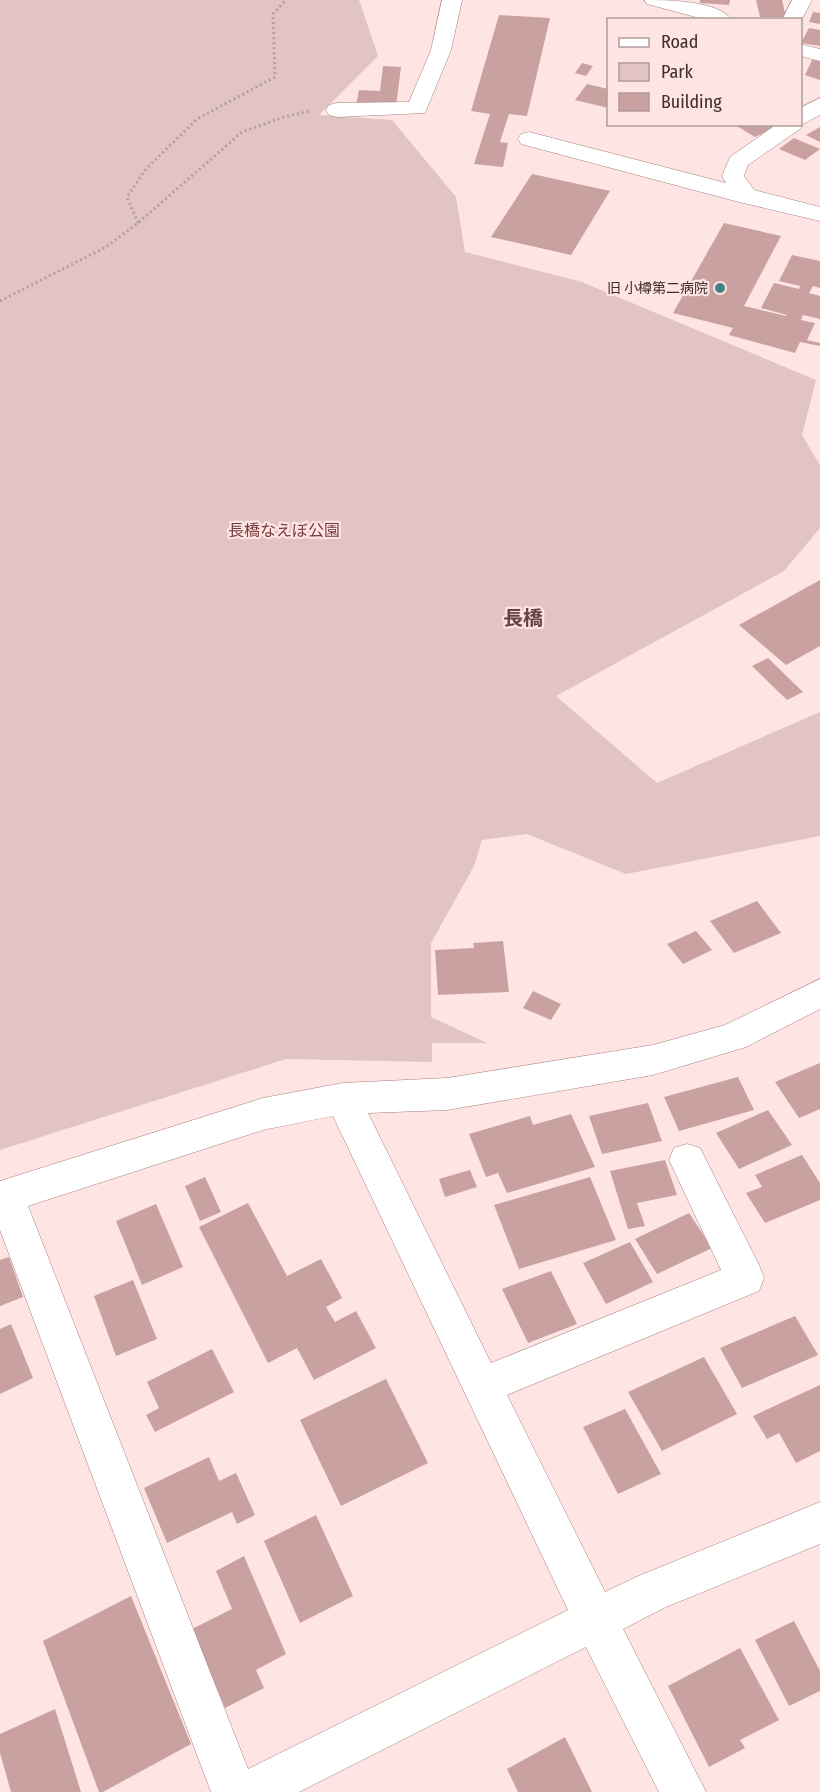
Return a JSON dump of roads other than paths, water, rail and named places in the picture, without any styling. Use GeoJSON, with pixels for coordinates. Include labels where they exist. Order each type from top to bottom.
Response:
{"type":"FeatureCollection","features":[{"type":"Feature","properties":{"kind":"street"},"geometry":{"type":"LineString","coordinates":[[337,110],[417,108],[441,50],[452,0]]}},
{"type":"Feature","properties":{"kind":"street"},"geometry":{"type":"LineString","coordinates":[[654,0],[719,18]]}},
{"type":"Feature","properties":{"kind":"street"},"geometry":{"type":"LineString","coordinates":[[793,18],[802,0]]}},
{"type":"Feature","properties":{"kind":"street"},"geometry":{"type":"LineString","coordinates":[[802,50],[820,55]]}},
{"type":"Feature","properties":{"kind":"street"},"geometry":{"type":"LineString","coordinates":[[802,117],[820,105]]}},
{"type":"Feature","properties":{"kind":"street"},"geometry":{"type":"LineString","coordinates":[[747,197],[733,176],[738,162],[789,126]]}},
{"type":"Feature","properties":{"kind":"street"},"geometry":{"type":"LineString","coordinates":[[528,140],[820,214]]}},
{"type":"Feature","properties":{"kind":"street"},"geometry":{"type":"LineString","coordinates":[[234,1792],[3,1197],[263,1114],[343,1099],[447,1094],[653,1060],[734,1037],[820,993]]}},
{"type":"Feature","properties":{"kind":"street"},"geometry":{"type":"LineString","coordinates":[[343,1099],[596,1621],[683,1792]]}},
{"type":"Feature","properties":{"kind":"street"},"geometry":{"type":"LineString","coordinates":[[482,1386],[745,1278],[687,1160]]}},
{"type":"Feature","properties":{"kind":"street"},"geometry":{"type":"LineString","coordinates":[[251,1792],[651,1592],[820,1523]]}},
{"type":"Feature","properties":{"kind":"place","name":"旧 小樽第二病院"},"geometry":{"type":"Point","coordinates":[720,288]}},
{"type":"Feature","properties":{"kind":"district","name":"長橋"},"geometry":{"type":"Point","coordinates":[523,618]}},
{"type":"Feature","properties":{"kind":"park label","name":"長橋なえぼ公園"},"geometry":{"type":"Point","coordinates":[284,530]}}]}
